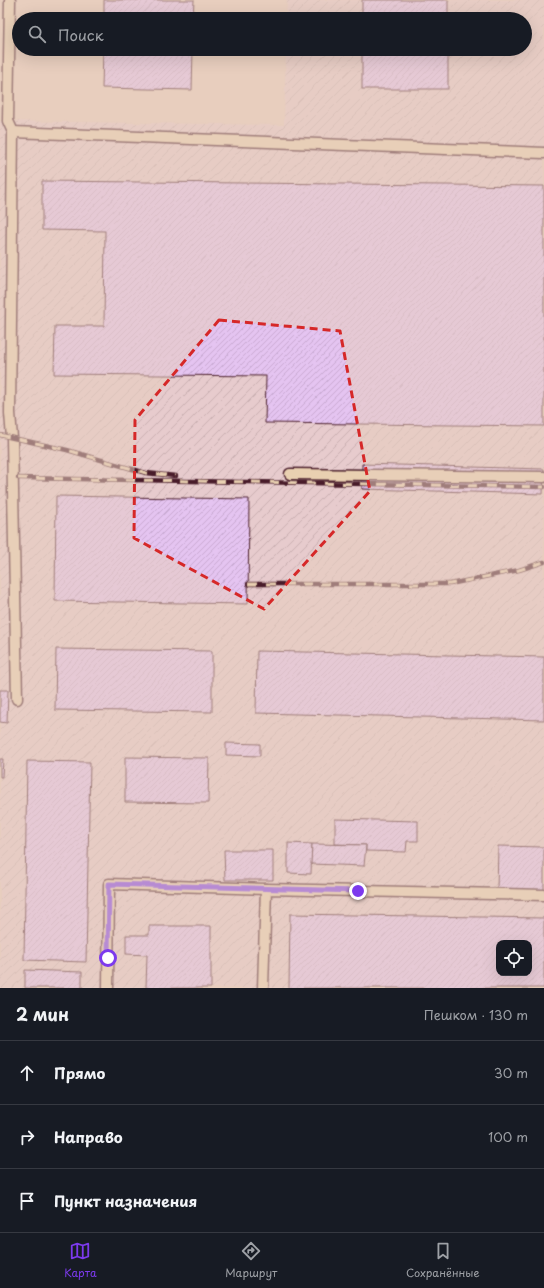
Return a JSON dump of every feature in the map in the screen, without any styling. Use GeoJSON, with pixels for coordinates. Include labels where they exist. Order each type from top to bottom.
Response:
{"type":"FeatureCollection","features":[{"type":"Feature","properties":{"kind":"lane"},"geometry":{"type":"LineString","coordinates":[[10,0],[8,121],[13,132],[10,413],[17,699]]}},
{"type":"Feature","properties":{"kind":"lane"},"geometry":{"type":"LineString","coordinates":[[13,132],[544,153]]}},
{"type":"Feature","properties":{"kind":"lane"},"geometry":{"type":"LineString","coordinates":[[290,474],[544,477]]}},
{"type":"Feature","properties":{"kind":"lane"},"geometry":{"type":"LineString","coordinates":[[108,988],[109,884],[544,895]]}},
{"type":"Feature","properties":{"kind":"lane"},"geometry":{"type":"LineString","coordinates":[[263,988],[266,889]]}},
{"type":"Feature","properties":{"kind":"highlighted area"},"geometry":{"type":"Polygon","coordinates":[[[219,320],[340,331],[370,491],[264,609],[134,538],[135,420],[219,320]]]}},
{"type":"Feature","properties":{"kind":"shaded area"},"geometry":{"type":"Polygon","coordinates":[[[287,0],[544,0],[544,988],[0,988],[0,121],[284,125],[286,56],[532,56],[532,12],[286,12],[287,0]]]}},
{"type":"Feature","properties":{"kind":"building"},"geometry":{"type":"Polygon","coordinates":[[[104,0],[194,0],[193,12],[104,12],[104,0]]]}},
{"type":"Feature","properties":{"kind":"building"},"geometry":{"type":"Polygon","coordinates":[[[362,0],[448,0],[448,12],[362,12],[362,0]]]}},
{"type":"Feature","properties":{"kind":"building"},"geometry":{"type":"Polygon","coordinates":[[[103,56],[193,56],[192,90],[102,88],[103,56]]]}},
{"type":"Feature","properties":{"kind":"building"},"geometry":{"type":"Polygon","coordinates":[[[362,56],[448,56],[448,89],[362,89],[362,56]]]}},
{"type":"Feature","properties":{"kind":"building"},"geometry":{"type":"Polygon","coordinates":[[[42,181],[544,186],[544,426],[265,423],[266,376],[54,374],[55,326],[104,326],[105,231],[42,230],[42,181]]]}},
{"type":"Feature","properties":{"kind":"building"},"geometry":{"type":"Polygon","coordinates":[[[362,464],[544,469],[543,494],[362,489],[362,464]]]}},
{"type":"Feature","properties":{"kind":"building"},"geometry":{"type":"Polygon","coordinates":[[[56,496],[249,499],[248,604],[55,601],[56,496]]]}},
{"type":"Feature","properties":{"kind":"building"},"geometry":{"type":"Polygon","coordinates":[[[56,649],[212,651],[212,712],[55,710],[56,649]]]}},
{"type":"Feature","properties":{"kind":"building"},"geometry":{"type":"Polygon","coordinates":[[[257,651],[544,657],[544,720],[256,713],[257,651]]]}},
{"type":"Feature","properties":{"kind":"building"},"geometry":{"type":"Polygon","coordinates":[[[0,690],[8,690],[7,723],[0,722],[0,690]]]}},
{"type":"Feature","properties":{"kind":"building"},"geometry":{"type":"Polygon","coordinates":[[[226,743],[260,744],[260,756],[226,755],[226,743]]]}},
{"type":"Feature","properties":{"kind":"building"},"geometry":{"type":"Polygon","coordinates":[[[125,757],[209,758],[208,803],[125,802],[125,757]]]}},
{"type":"Feature","properties":{"kind":"building"},"geometry":{"type":"Polygon","coordinates":[[[0,759],[3,759],[2,777],[0,777],[0,759]]]}},
{"type":"Feature","properties":{"kind":"building"},"geometry":{"type":"Polygon","coordinates":[[[27,761],[90,762],[86,962],[24,960],[27,761]]]}},
{"type":"Feature","properties":{"kind":"building"},"geometry":{"type":"Polygon","coordinates":[[[335,819],[418,821],[418,841],[407,841],[406,852],[366,851],[366,845],[335,844],[335,819]]]}},
{"type":"Feature","properties":{"kind":"building"},"geometry":{"type":"Polygon","coordinates":[[[288,843],[312,844],[311,874],[288,873],[288,843]]]}},
{"type":"Feature","properties":{"kind":"building"},"geometry":{"type":"Polygon","coordinates":[[[312,844],[366,845],[364,866],[311,864],[312,844]]]}},
{"type":"Feature","properties":{"kind":"building"},"geometry":{"type":"Polygon","coordinates":[[[498,846],[544,847],[544,891],[497,890],[498,846]]]}},
{"type":"Feature","properties":{"kind":"building"},"geometry":{"type":"Polygon","coordinates":[[[224,850],[273,850],[273,880],[225,880],[224,850]]]}},
{"type":"Feature","properties":{"kind":"building"},"geometry":{"type":"Polygon","coordinates":[[[290,914],[544,918],[544,988],[289,988],[290,914]]]}},
{"type":"Feature","properties":{"kind":"building"},"geometry":{"type":"Polygon","coordinates":[[[149,926],[211,926],[211,988],[146,988],[147,955],[126,954],[126,935],[149,935],[149,926]]]}},
{"type":"Feature","properties":{"kind":"building"},"geometry":{"type":"Polygon","coordinates":[[[25,970],[82,972],[82,988],[25,988],[25,970]]]}},
{"type":"Feature","properties":{"kind":"railway"},"geometry":{"type":"LineString","coordinates":[[0,435],[67,450],[146,473],[176,476]]}},
{"type":"Feature","properties":{"kind":"railway"},"geometry":{"type":"LineString","coordinates":[[18,478],[544,487]]}},
{"type":"Feature","properties":{"kind":"railway"},"geometry":{"type":"LineString","coordinates":[[248,584],[450,584],[519,570],[544,562]]}},
{"type":"Feature","properties":{"kind":"route"},"geometry":{"type":"LineString","coordinates":[[108,958],[109,884],[358,891]]}}]}
